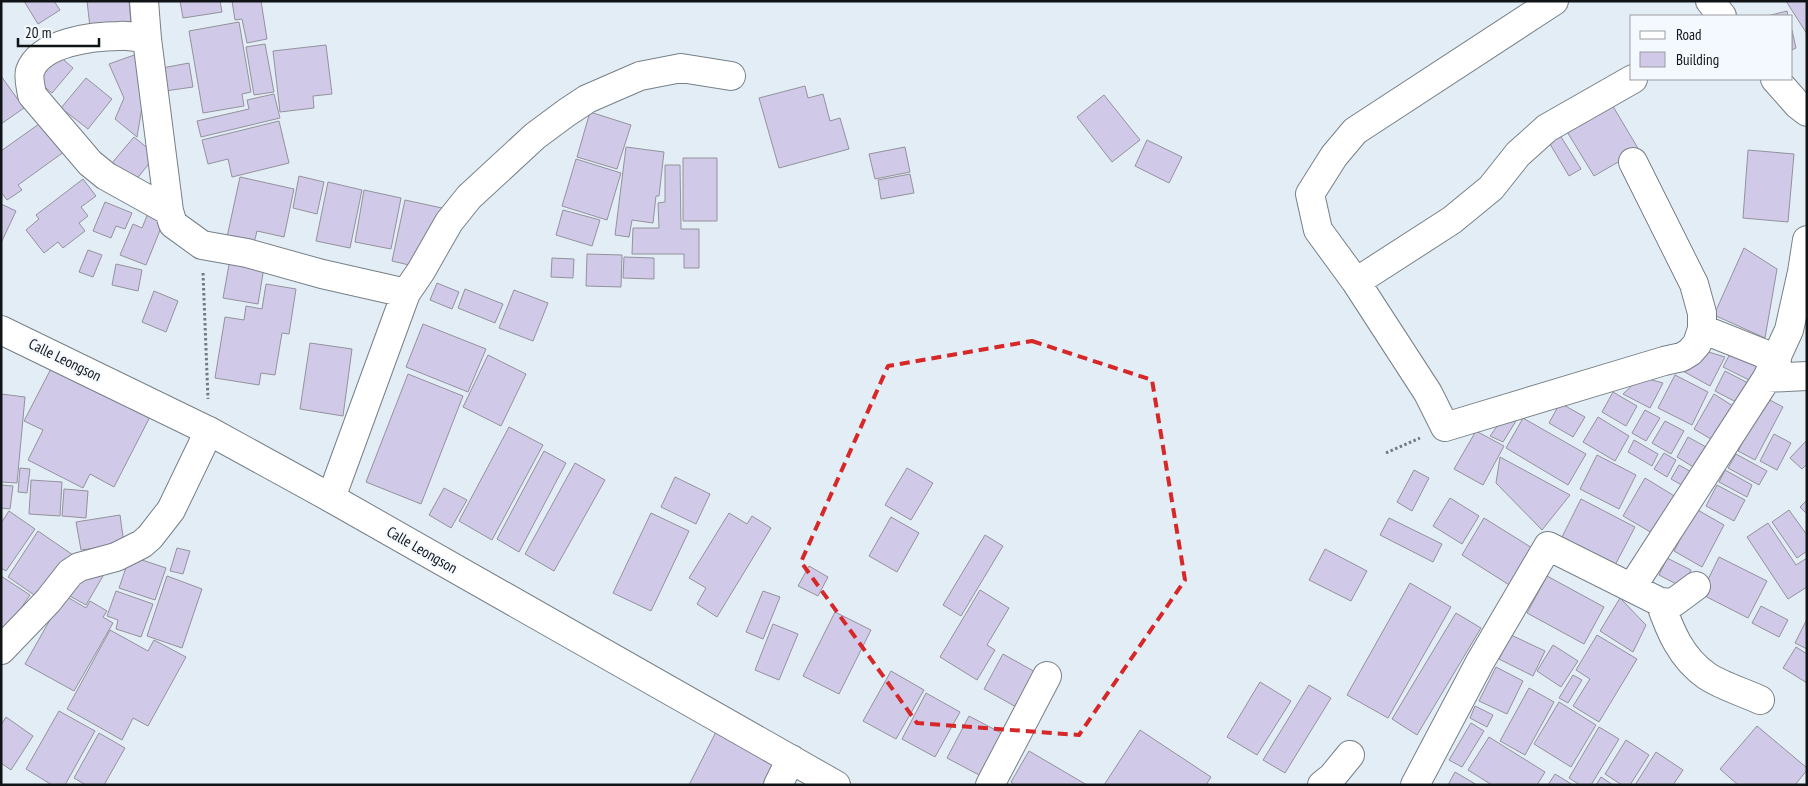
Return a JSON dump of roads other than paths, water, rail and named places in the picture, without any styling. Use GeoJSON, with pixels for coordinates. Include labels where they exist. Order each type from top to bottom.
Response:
{"type":"FeatureCollection","features":[{"type":"Feature","properties":{"kind":"street"},"geometry":{"type":"LineString","coordinates":[[144,1],[147,39],[169,211],[173,224],[202,245],[247,253],[322,274],[406,293]]}},
{"type":"Feature","properties":{"kind":"street"},"geometry":{"type":"LineString","coordinates":[[1554,1],[1355,131],[1334,156],[1310,194],[1318,230],[1356,282],[1428,393],[1445,427],[1682,357],[1697,344],[1702,329],[1702,313],[1694,284],[1634,162]]}},
{"type":"Feature","properties":{"kind":"street"},"geometry":{"type":"LineString","coordinates":[[1710,1],[1721,15]]}},
{"type":"Feature","properties":{"kind":"street"},"geometry":{"type":"LineString","coordinates":[[147,39],[121,36],[65,44],[52,48],[39,59],[30,71],[29,81],[32,95],[90,163],[106,176],[169,211]]}},
{"type":"Feature","properties":{"kind":"street"},"geometry":{"type":"LineString","coordinates":[[331,498],[406,293],[449,222],[469,197],[535,136],[587,99],[640,76],[681,68],[732,76]]}},
{"type":"Feature","properties":{"kind":"street"},"geometry":{"type":"LineString","coordinates":[[1356,282],[1452,220],[1491,188],[1518,154],[1547,128],[1631,80]]}},
{"type":"Feature","properties":{"kind":"street"},"geometry":{"type":"LineString","coordinates":[[1776,80],[1798,105],[1807,112]]}},
{"type":"Feature","properties":{"kind":"street"},"geometry":{"type":"LineString","coordinates":[[1632,587],[1772,369],[1789,330],[1807,240]]}},
{"type":"Feature","properties":{"kind":"street"},"geometry":{"type":"LineString","coordinates":[[1702,329],[1772,369],[1807,376]]}},
{"type":"Feature","properties":{"kind":"street","name":"Calle Leongson"},"geometry":{"type":"LineString","coordinates":[[1,330],[209,431],[331,498],[836,785]]}},
{"type":"Feature","properties":{"kind":"street"},"geometry":{"type":"LineString","coordinates":[[1,650],[48,601],[70,573],[79,567],[116,557],[142,544],[150,537],[171,510],[209,431]]}},
{"type":"Feature","properties":{"kind":"street"},"geometry":{"type":"LineString","coordinates":[[1415,785],[1480,662],[1548,546],[1660,602],[1673,603],[1696,586]]}},
{"type":"Feature","properties":{"kind":"street"},"geometry":{"type":"LineString","coordinates":[[1660,602],[1678,646],[1692,664],[1709,677],[1760,700]]}},
{"type":"Feature","properties":{"kind":"street"},"geometry":{"type":"LineString","coordinates":[[990,785],[1047,676]]}},
{"type":"Feature","properties":{"kind":"street"},"geometry":{"type":"LineString","coordinates":[[1322,785],[1350,756]]}},
{"type":"Feature","properties":{"kind":"street"},"geometry":{"type":"LineString","coordinates":[[778,785],[791,759]]}}]}
